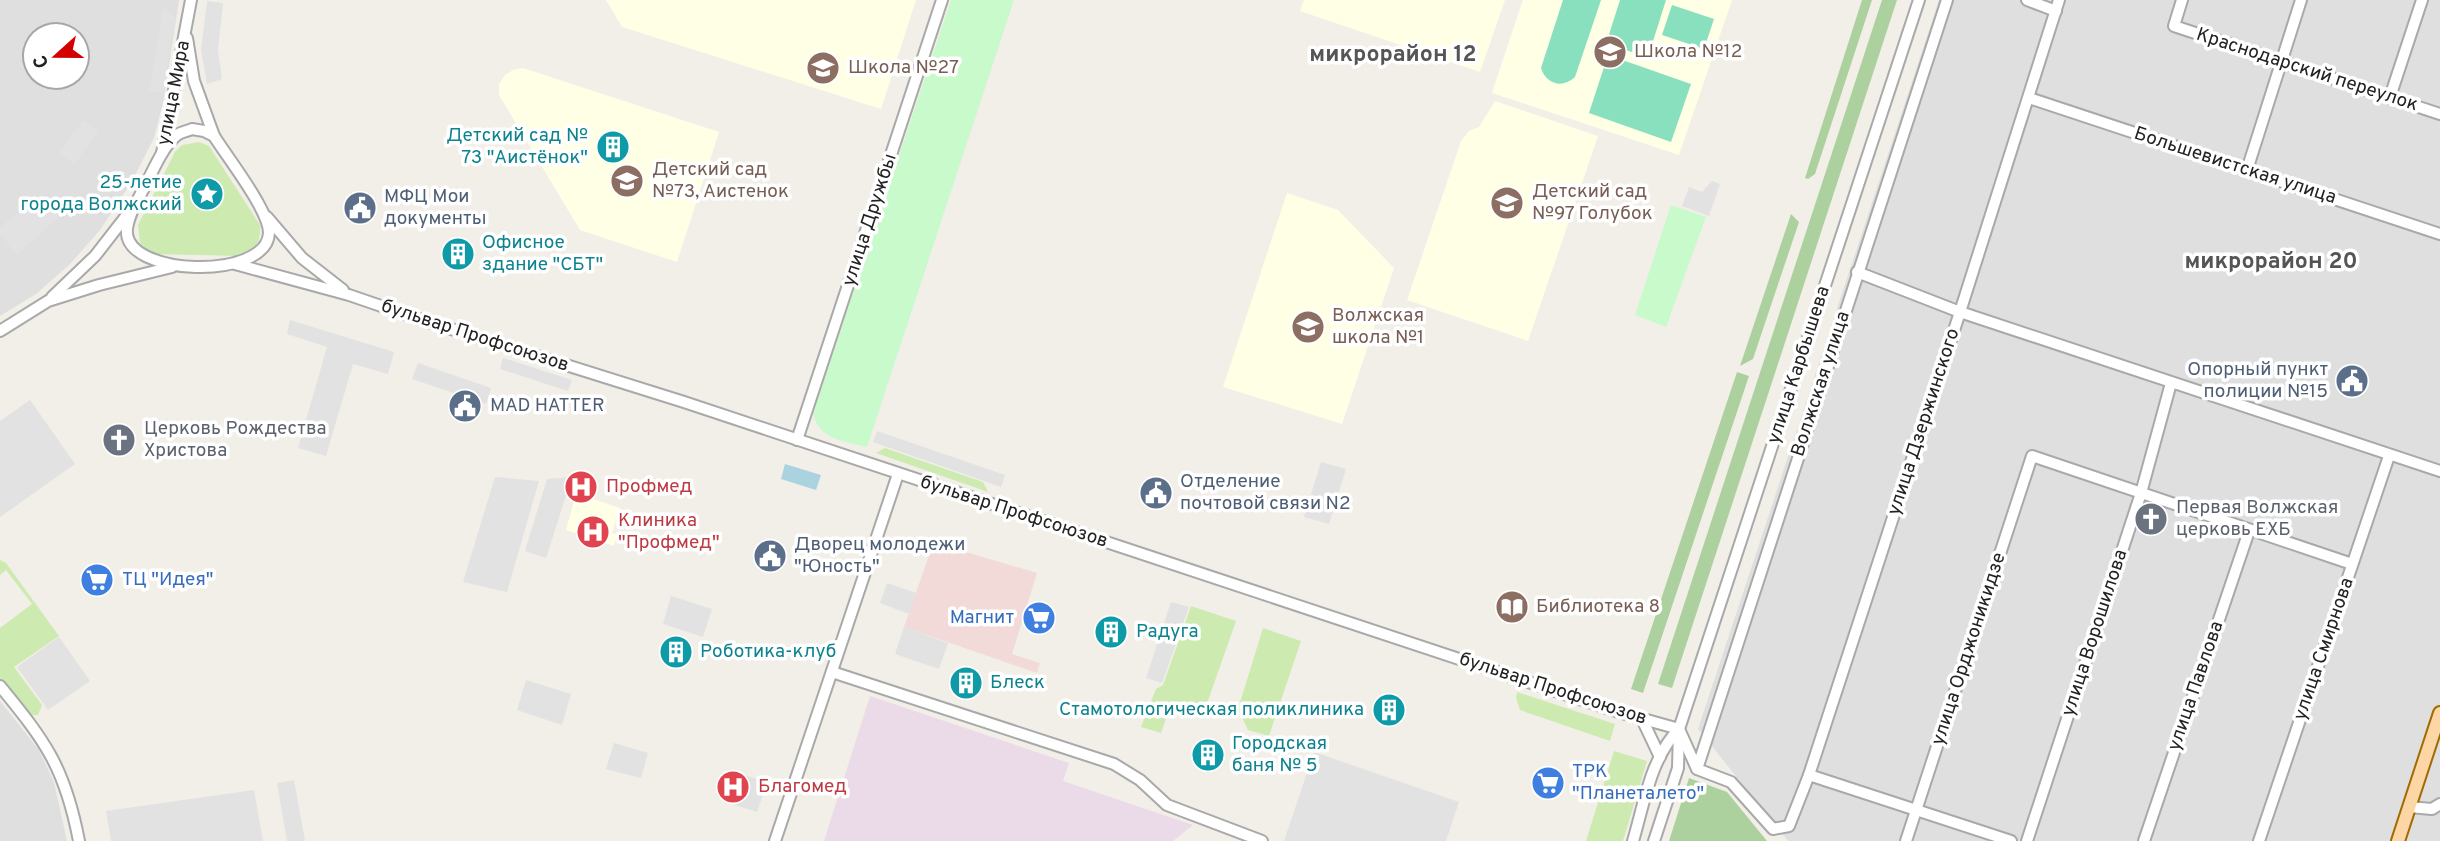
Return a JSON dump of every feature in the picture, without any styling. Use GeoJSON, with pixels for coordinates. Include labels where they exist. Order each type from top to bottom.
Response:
{"type":"FeatureCollection","features":[{"type":"Feature","properties":{"kind":"main road"},"geometry":{"type":"LineString","coordinates":[[2398,841],[2440,713]]}},
{"type":"Feature","properties":{"kind":"street","name":"улица Мира"},"geometry":{"type":"LineString","coordinates":[[161,156],[191,0]]}},
{"type":"Feature","properties":{"kind":"street","name":"улица Дружбы"},"geometry":{"type":"LineString","coordinates":[[797,440],[942,0]]}},
{"type":"Feature","properties":{"kind":"street","name":"улица Карбышева"},"geometry":{"type":"LineString","coordinates":[[1654,841],[1678,768],[1679,729],[1919,0]]}},
{"type":"Feature","properties":{"kind":"street","name":"Волжская улица"},"geometry":{"type":"LineString","coordinates":[[1696,769],[1947,0]]}},
{"type":"Feature","properties":{"kind":"street"},"geometry":{"type":"LineString","coordinates":[[2027,0],[2058,5]]}},
{"type":"Feature","properties":{"kind":"street","name":"Краснодарский переулок"},"geometry":{"type":"LineString","coordinates":[[2182,0],[2174,26],[2440,114]]}},
{"type":"Feature","properties":{"kind":"street"},"geometry":{"type":"LineString","coordinates":[[2247,170],[2301,0]]}},
{"type":"Feature","properties":{"kind":"street"},"geometry":{"type":"LineString","coordinates":[[2390,97],[2422,0]]}},
{"type":"Feature","properties":{"kind":"street","name":"улица Дзержинского"},"geometry":{"type":"LineString","coordinates":[[1696,769],[1731,782],[1773,829],[1789,826],[1809,775],[2058,5]]}},
{"type":"Feature","properties":{"kind":"street","name":"улица Мира"},"geometry":{"type":"LineString","coordinates":[[186,30],[194,81],[214,136]]}},
{"type":"Feature","properties":{"kind":"street","name":"Большевистская улица"},"geometry":{"type":"LineString","coordinates":[[2029,98],[2440,234]]}},
{"type":"Feature","properties":{"kind":"street"},"geometry":{"type":"LineString","coordinates":[[0,331],[48,301],[95,256],[134,206],[161,156],[177,135],[192,129],[214,136],[265,215],[269,233],[264,246],[254,256],[235,264],[175,266],[48,301]]}},
{"type":"Feature","properties":{"kind":"street"},"geometry":{"type":"LineString","coordinates":[[134,206],[127,230],[132,246],[146,257],[175,266]]}},
{"type":"Feature","properties":{"kind":"street","name":"бульвар Профсоюзов"},"geometry":{"type":"LineString","coordinates":[[265,215],[302,258],[349,295]]}},
{"type":"Feature","properties":{"kind":"street","name":"бульвар Профсоюзов"},"geometry":{"type":"LineString","coordinates":[[235,264],[349,295],[1679,729]]}},
{"type":"Feature","properties":{"kind":"street"},"geometry":{"type":"LineString","coordinates":[[1857,272],[1960,312],[2440,471]]}},
{"type":"Feature","properties":{"kind":"street","name":"улица Ворошилова"},"geometry":{"type":"LineString","coordinates":[[2027,841],[2141,493],[2171,383]]}},
{"type":"Feature","properties":{"kind":"street","name":"улица Орджоникидзе"},"geometry":{"type":"LineString","coordinates":[[1906,841],[2032,456],[2141,493]]}},
{"type":"Feature","properties":{"kind":"street","name":"улица Смирнова"},"geometry":{"type":"LineString","coordinates":[[2259,841],[2389,456]]}},
{"type":"Feature","properties":{"kind":"street"},"geometry":{"type":"LineString","coordinates":[[775,841],[898,474]]}},
{"type":"Feature","properties":{"kind":"street"},"geometry":{"type":"LineString","coordinates":[[2141,493],[2352,564]]}},
{"type":"Feature","properties":{"kind":"street","name":"улица Павлова"},"geometry":{"type":"LineString","coordinates":[[2144,841],[2249,531]]}},
{"type":"Feature","properties":{"kind":"street"},"geometry":{"type":"LineString","coordinates":[[832,672],[1114,764],[1140,780],[1167,805],[1262,841]]}},
{"type":"Feature","properties":{"kind":"street"},"geometry":{"type":"LineString","coordinates":[[0,686],[35,728],[55,761],[72,804],[79,841]]}},
{"type":"Feature","properties":{"kind":"street"},"geometry":{"type":"LineString","coordinates":[[1642,719],[1660,757]]}},
{"type":"Feature","properties":{"kind":"street","name":"улица Карбышева"},"geometry":{"type":"LineString","coordinates":[[1633,841],[1665,743],[1679,729]]}},
{"type":"Feature","properties":{"kind":"street"},"geometry":{"type":"LineString","coordinates":[[1679,729],[1696,769]]}},
{"type":"Feature","properties":{"kind":"street"},"geometry":{"type":"LineString","coordinates":[[1809,775],[2011,841]]}},
{"type":"Feature","properties":{"kind":"street"},"geometry":{"type":"LineString","coordinates":[[2409,807],[2431,809],[2440,803]]}},
{"type":"Feature","properties":{"kind":"shaded area"},"geometry":{"type":"Polygon","coordinates":[[[0,0],[179,0],[164,98],[154,138],[132,181],[100,230],[70,264],[36,294],[0,316],[0,0]]]}},
{"type":"Feature","properties":{"kind":"shaded area","name":"Школа №27"},"geometry":{"type":"Polygon","coordinates":[[[606,0],[916,0],[881,109],[622,27],[606,0]]]}},
{"type":"Feature","properties":{"kind":"shaded area"},"geometry":{"type":"Polygon","coordinates":[[[1304,0],[1505,0],[1480,72],[1300,11],[1304,0]]]}},
{"type":"Feature","properties":{"kind":"shaded area","name":"Школа №12"},"geometry":{"type":"Polygon","coordinates":[[[1523,0],[1732,0],[1679,155],[1492,93],[1523,0]]]}},
{"type":"Feature","properties":{"kind":"shaded area"},"geometry":{"type":"Polygon","coordinates":[[[1939,0],[2440,0],[2440,841],[1788,841],[1698,729],[1939,0]]]}},
{"type":"Feature","properties":{"kind":"shaded area"},"geometry":{"type":"Polygon","coordinates":[[[207,1],[223,3],[218,50],[222,79],[207,84],[201,50],[207,1]]]}},
{"type":"Feature","properties":{"kind":"shaded area"},"geometry":{"type":"Polygon","coordinates":[[[163,6],[175,17],[163,93],[149,91],[163,6]]]}},
{"type":"Feature","properties":{"kind":"shaded area","name":"Детский сад №73, Аистенок"},"geometry":{"type":"Polygon","coordinates":[[[523,68],[719,132],[677,262],[580,230],[499,95],[499,84],[505,75],[523,68]]]}},
{"type":"Feature","properties":{"kind":"shaded area","name":"Детский сад №97 Голубок"},"geometry":{"type":"Polygon","coordinates":[[[1495,101],[1598,136],[1528,341],[1407,300],[1461,141],[1469,131],[1479,127],[1495,101]]]}},
{"type":"Feature","properties":{"kind":"shaded area"},"geometry":{"type":"Polygon","coordinates":[[[83,121],[99,130],[74,165],[59,152],[83,121]]]}},
{"type":"Feature","properties":{"kind":"shaded area"},"geometry":{"type":"Polygon","coordinates":[[[1712,181],[1720,184],[1709,216],[1682,206],[1689,187],[1702,192],[1712,181]]]}},
{"type":"Feature","properties":{"kind":"shaded area","name":"Волжская школа №1"},"geometry":{"type":"Polygon","coordinates":[[[1287,193],[1338,210],[1394,268],[1342,424],[1223,387],[1287,193]]]}},
{"type":"Feature","properties":{"kind":"shaded area"},"geometry":{"type":"Polygon","coordinates":[[[41,194],[60,217],[16,255],[0,233],[0,227],[41,194]]]}},
{"type":"Feature","properties":{"kind":"shaded area"},"geometry":{"type":"Polygon","coordinates":[[[290,320],[394,352],[388,374],[353,364],[326,456],[298,448],[327,347],[287,334],[290,320]]]}},
{"type":"Feature","properties":{"kind":"shaded area"},"geometry":{"type":"Polygon","coordinates":[[[503,358],[572,380],[568,391],[500,369],[503,358]]]}},
{"type":"Feature","properties":{"kind":"shaded area"},"geometry":{"type":"Polygon","coordinates":[[[418,363],[491,388],[486,404],[412,379],[418,363]]]}},
{"type":"Feature","properties":{"kind":"shaded area"},"geometry":{"type":"Polygon","coordinates":[[[30,400],[75,464],[0,517],[0,421],[30,400]]]}},
{"type":"Feature","properties":{"kind":"shaded area"},"geometry":{"type":"Polygon","coordinates":[[[877,431],[1005,475],[1001,487],[873,442],[877,431]]]}},
{"type":"Feature","properties":{"kind":"shaded area"},"geometry":{"type":"Polygon","coordinates":[[[1321,462],[1346,469],[1329,524],[1304,517],[1321,462]]]}},
{"type":"Feature","properties":{"kind":"shaded area"},"geometry":{"type":"Polygon","coordinates":[[[495,477],[539,481],[507,592],[463,582],[495,477]]]}},
{"type":"Feature","properties":{"kind":"shaded area"},"geometry":{"type":"Polygon","coordinates":[[[572,477],[546,558],[525,551],[547,479],[572,477]]]}},
{"type":"Feature","properties":{"kind":"shaded area"},"geometry":{"type":"Polygon","coordinates":[[[576,493],[620,508],[612,533],[617,535],[614,546],[566,530],[576,493]]]}},
{"type":"Feature","properties":{"kind":"shaded area"},"geometry":{"type":"Polygon","coordinates":[[[939,544],[1037,573],[1012,654],[1040,663],[1037,673],[904,627],[932,547],[939,544]]]}},
{"type":"Feature","properties":{"kind":"shaded area"},"geometry":{"type":"Polygon","coordinates":[[[887,583],[916,593],[909,614],[880,603],[887,583]]]}},
{"type":"Feature","properties":{"kind":"shaded area"},"geometry":{"type":"Polygon","coordinates":[[[671,596],[712,609],[703,637],[663,624],[671,596]]]}},
{"type":"Feature","properties":{"kind":"shaded area"},"geometry":{"type":"Polygon","coordinates":[[[1171,602],[1189,607],[1162,683],[1146,678],[1171,602]]]}},
{"type":"Feature","properties":{"kind":"shaded area"},"geometry":{"type":"Polygon","coordinates":[[[904,627],[948,643],[939,669],[895,654],[904,627]]]}},
{"type":"Feature","properties":{"kind":"shaded area"},"geometry":{"type":"Polygon","coordinates":[[[59,637],[90,681],[48,710],[17,667],[59,637]]]}},
{"type":"Feature","properties":{"kind":"shaded area"},"geometry":{"type":"Polygon","coordinates":[[[526,680],[571,694],[562,725],[517,710],[526,680]]]}},
{"type":"Feature","properties":{"kind":"shaded area"},"geometry":{"type":"Polygon","coordinates":[[[870,696],[1069,763],[1063,781],[1193,825],[1173,841],[824,841],[870,696]]]}},
{"type":"Feature","properties":{"kind":"shaded area"},"geometry":{"type":"Polygon","coordinates":[[[0,701],[39,750],[54,782],[67,841],[0,841],[0,701]]]}},
{"type":"Feature","properties":{"kind":"shaded area"},"geometry":{"type":"Polygon","coordinates":[[[614,743],[648,753],[641,778],[606,769],[614,743]]]}},
{"type":"Feature","properties":{"kind":"shaded area"},"geometry":{"type":"Polygon","coordinates":[[[1314,752],[1459,802],[1446,841],[1284,841],[1314,752]]]}},
{"type":"Feature","properties":{"kind":"shaded area"},"geometry":{"type":"Polygon","coordinates":[[[745,775],[767,783],[757,812],[735,805],[745,775]]]}},
{"type":"Feature","properties":{"kind":"shaded area"},"geometry":{"type":"Polygon","coordinates":[[[294,780],[305,841],[287,841],[277,783],[294,780]]]}},
{"type":"Feature","properties":{"kind":"shaded area"},"geometry":{"type":"Polygon","coordinates":[[[254,790],[263,841],[111,841],[106,811],[254,790]]]}},
{"type":"Feature","properties":{"kind":"green space"},"geometry":{"type":"Polygon","coordinates":[[[951,0],[1014,0],[867,447],[841,441],[827,434],[816,422],[813,413],[951,0]]]}},
{"type":"Feature","properties":{"kind":"green space"},"geometry":{"type":"Polygon","coordinates":[[[1563,0],[1601,0],[1575,77],[1560,84],[1547,78],[1541,68],[1563,0]]]}},
{"type":"Feature","properties":{"kind":"green space"},"geometry":{"type":"Polygon","coordinates":[[[1620,0],[1666,0],[1648,57],[1606,44],[1620,0]]]}},
{"type":"Feature","properties":{"kind":"green space"},"geometry":{"type":"Polygon","coordinates":[[[1862,0],[1872,0],[1815,174],[1808,179],[1805,178],[1862,0]]]}},
{"type":"Feature","properties":{"kind":"green space"},"geometry":{"type":"Polygon","coordinates":[[[1882,0],[1897,0],[1672,688],[1658,684],[1882,0]]]}},
{"type":"Feature","properties":{"kind":"green space"},"geometry":{"type":"Polygon","coordinates":[[[1672,5],[1714,19],[1704,49],[1662,35],[1672,5]]]}},
{"type":"Feature","properties":{"kind":"green space"},"geometry":{"type":"Polygon","coordinates":[[[1608,55],[1691,84],[1671,142],[1589,113],[1608,55]]]}},
{"type":"Feature","properties":{"kind":"green space"},"geometry":{"type":"Polygon","coordinates":[[[199,142],[209,146],[260,225],[260,236],[256,245],[240,256],[153,254],[140,243],[138,225],[175,152],[182,145],[199,142]]]}},
{"type":"Feature","properties":{"kind":"green space"},"geometry":{"type":"Polygon","coordinates":[[[1671,205],[1706,217],[1666,327],[1635,315],[1671,205]]]}},
{"type":"Feature","properties":{"kind":"green space"},"geometry":{"type":"Polygon","coordinates":[[[1791,214],[1799,222],[1753,359],[1740,366],[1791,214]]]}},
{"type":"Feature","properties":{"kind":"green space"},"geometry":{"type":"Polygon","coordinates":[[[1737,372],[1749,376],[1643,693],[1631,689],[1737,372]]]}},
{"type":"Feature","properties":{"kind":"green space"},"geometry":{"type":"Polygon","coordinates":[[[885,448],[983,482],[988,492],[876,453],[885,448]]]}},
{"type":"Feature","properties":{"kind":"green space"},"geometry":{"type":"Polygon","coordinates":[[[0,560],[6,563],[59,636],[14,667],[42,705],[38,715],[29,715],[0,678],[0,628],[32,604],[6,570],[0,575],[0,560]]]}},
{"type":"Feature","properties":{"kind":"green space"},"geometry":{"type":"Polygon","coordinates":[[[1191,606],[1236,621],[1204,712],[1172,701],[1161,733],[1141,727],[1156,689],[1163,685],[1191,606]]]}},
{"type":"Feature","properties":{"kind":"green space"},"geometry":{"type":"Polygon","coordinates":[[[1263,628],[1301,641],[1269,736],[1248,730],[1238,709],[1263,628]]]}},
{"type":"Feature","properties":{"kind":"green space"},"geometry":{"type":"Polygon","coordinates":[[[1517,692],[1615,724],[1610,741],[1520,710],[1517,692]]]}},
{"type":"Feature","properties":{"kind":"green space"},"geometry":{"type":"Polygon","coordinates":[[[1614,751],[1647,761],[1623,841],[1586,841],[1614,751]]]}},
{"type":"Feature","properties":{"kind":"green space"},"geometry":{"type":"Polygon","coordinates":[[[1689,778],[1727,792],[1767,841],[1669,841],[1689,778]]]}},
{"type":"Feature","properties":{"kind":"water"},"geometry":{"type":"Polygon","coordinates":[[[785,464],[821,475],[816,490],[781,479],[785,464]]]}},
{"type":"Feature","properties":{"kind":"place","name":"Школа №12"},"geometry":{"type":"Point","coordinates":[1610,52]}},
{"type":"Feature","properties":{"kind":"place","name":"Школа №27"},"geometry":{"type":"Point","coordinates":[823,68]}},
{"type":"Feature","properties":{"kind":"place","name":"Детский сад № 73 \"Аистёнок\""},"geometry":{"type":"Point","coordinates":[613,147]}},
{"type":"Feature","properties":{"kind":"place","name":"Детский сад №73, Аистенок"},"geometry":{"type":"Point","coordinates":[627,181]}},
{"type":"Feature","properties":{"kind":"place","name":"25-летие города Волжский"},"geometry":{"type":"Point","coordinates":[207,194]}},
{"type":"Feature","properties":{"kind":"place","name":"Детский сад №97 Голубок"},"geometry":{"type":"Point","coordinates":[1507,203]}},
{"type":"Feature","properties":{"kind":"place","name":"МФЦ Мои документы"},"geometry":{"type":"Point","coordinates":[360,208]}},
{"type":"Feature","properties":{"kind":"place","name":"Офисное здание \"СБТ\""},"geometry":{"type":"Point","coordinates":[458,254]}},
{"type":"Feature","properties":{"kind":"place","name":"Волжская школа №1"},"geometry":{"type":"Point","coordinates":[1308,327]}},
{"type":"Feature","properties":{"kind":"place","name":"Опорный пункт полиции №15"},"geometry":{"type":"Point","coordinates":[2352,381]}},
{"type":"Feature","properties":{"kind":"place","name":"MAD HATTER"},"geometry":{"type":"Point","coordinates":[465,406]}},
{"type":"Feature","properties":{"kind":"place","name":"Церковь Рождества Христова"},"geometry":{"type":"Point","coordinates":[119,440]}},
{"type":"Feature","properties":{"kind":"place","name":"Профмед"},"geometry":{"type":"Point","coordinates":[581,487]}},
{"type":"Feature","properties":{"kind":"place","name":"Отделение почтовой связи N2"},"geometry":{"type":"Point","coordinates":[1156,493]}},
{"type":"Feature","properties":{"kind":"place","name":"Первая Волжская церковь ЕХБ"},"geometry":{"type":"Point","coordinates":[2151,519]}},
{"type":"Feature","properties":{"kind":"place","name":"Клиника \"Профмед\""},"geometry":{"type":"Point","coordinates":[593,532]}},
{"type":"Feature","properties":{"kind":"place","name":"Дворец молодежи \"Юность\""},"geometry":{"type":"Point","coordinates":[770,556]}},
{"type":"Feature","properties":{"kind":"place","name":"ТЦ \"Идея\""},"geometry":{"type":"Point","coordinates":[97,580]}},
{"type":"Feature","properties":{"kind":"place","name":"Библиотека 8"},"geometry":{"type":"Point","coordinates":[1512,607]}},
{"type":"Feature","properties":{"kind":"place","name":"Магнит"},"geometry":{"type":"Point","coordinates":[1039,618]}},
{"type":"Feature","properties":{"kind":"place","name":"Радуга"},"geometry":{"type":"Point","coordinates":[1111,632]}},
{"type":"Feature","properties":{"kind":"place","name":"Роботика-клуб"},"geometry":{"type":"Point","coordinates":[676,652]}},
{"type":"Feature","properties":{"kind":"place","name":"Блеск"},"geometry":{"type":"Point","coordinates":[966,683]}},
{"type":"Feature","properties":{"kind":"place","name":"Стамотологическая поликлиника"},"geometry":{"type":"Point","coordinates":[1389,710]}},
{"type":"Feature","properties":{"kind":"place","name":"Городская баня № 5"},"geometry":{"type":"Point","coordinates":[1208,755]}},
{"type":"Feature","properties":{"kind":"place","name":"ТРК \"Планеталето\""},"geometry":{"type":"Point","coordinates":[1548,783]}},
{"type":"Feature","properties":{"kind":"place","name":"Благомед"},"geometry":{"type":"Point","coordinates":[733,787]}},
{"type":"Feature","properties":{"kind":"district","name":"микрорайон 12"},"geometry":{"type":"Point","coordinates":[1393,55]}},
{"type":"Feature","properties":{"kind":"district","name":"микрорайон 20"},"geometry":{"type":"Point","coordinates":[2271,262]}}]}
